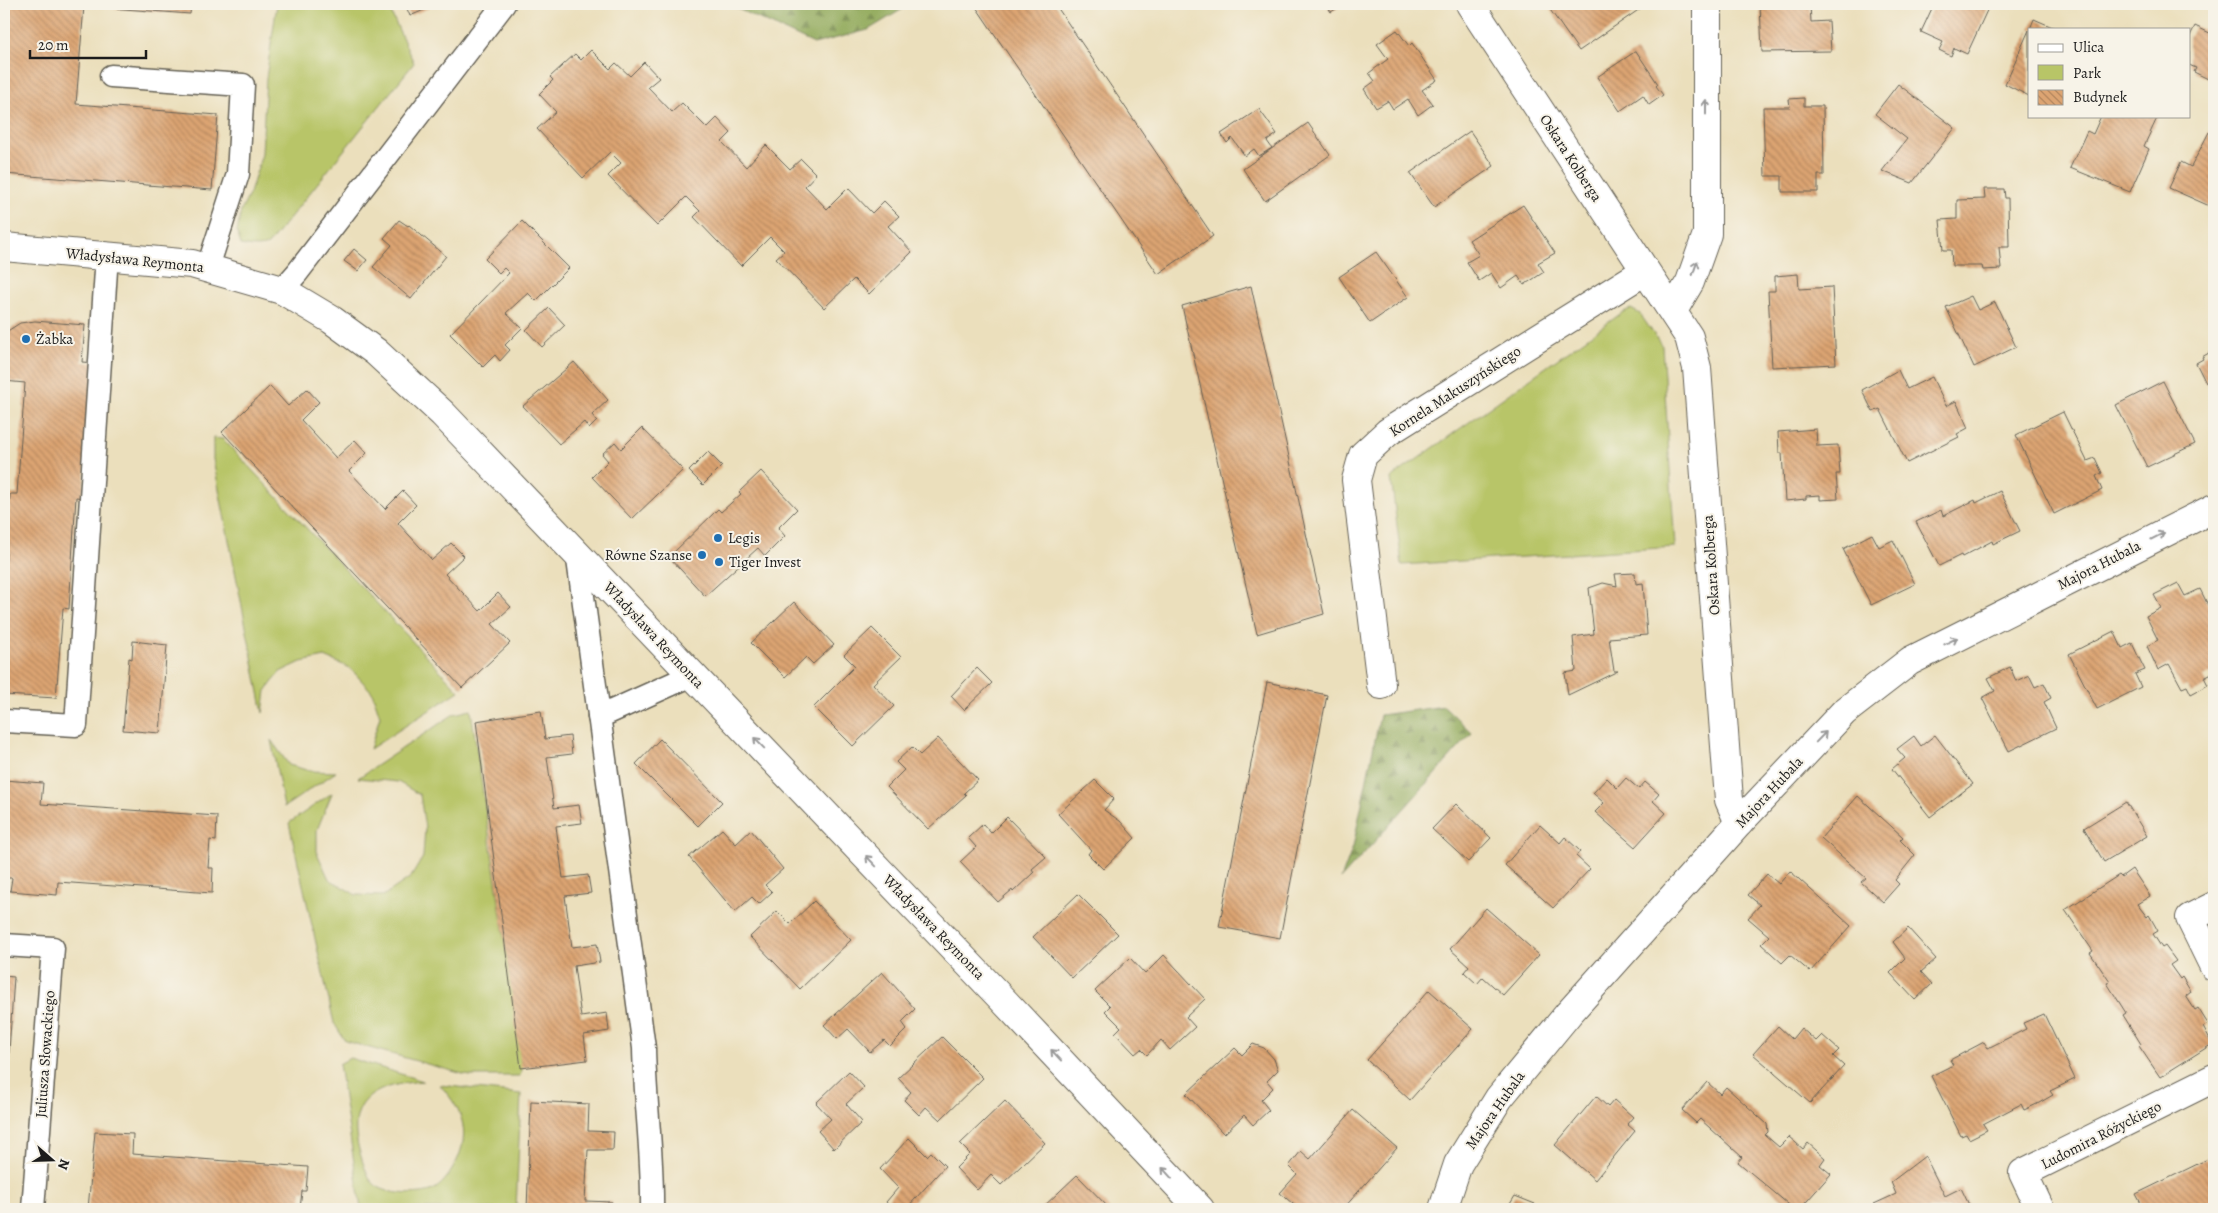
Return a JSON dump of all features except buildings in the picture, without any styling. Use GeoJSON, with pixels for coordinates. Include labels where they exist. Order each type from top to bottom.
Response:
{"type":"FeatureCollection","features":[{"type":"Feature","properties":{"kind":"street","name":"Oskara Kolberga"},"geometry":{"type":"LineString","coordinates":[[1470,4],[1689,337],[1697,368],[1729,800],[1739,823]]}},
{"type":"Feature","properties":{"kind":"street"},"geometry":{"type":"LineString","coordinates":[[1673,311],[1690,282],[1707,234],[1707,4]]}},
{"type":"Feature","properties":{"kind":"street","name":"Władysława Reymonta"},"geometry":{"type":"LineString","coordinates":[[4,247],[107,255],[208,267],[282,290],[332,320],[376,352],[443,414],[577,552],[692,675],[990,985],[1200,1209]]}},
{"type":"Feature","properties":{"kind":"street","name":"Kornela Makuszyńskiego"},"geometry":{"type":"LineString","coordinates":[[1381,685],[1356,480],[1363,456],[1388,432],[1645,271]]}},
{"type":"Feature","properties":{"kind":"street","name":"Majora Hubala"},"geometry":{"type":"LineString","coordinates":[[1443,1209],[1458,1164],[1499,1098],[1569,1013],[1739,823],[1844,712],[1910,661],[2214,508]]}},
{"type":"Feature","properties":{"kind":"street"},"geometry":{"type":"LineString","coordinates":[[2214,906],[2190,918],[2214,967]]}},
{"type":"Feature","properties":{"kind":"street","name":"Ludomira Różyckiego"},"geometry":{"type":"LineString","coordinates":[[2040,1209],[2023,1173],[2214,1078]]}},
{"type":"Feature","properties":{"kind":"lane"},"geometry":{"type":"LineString","coordinates":[[282,290],[504,4]]}},
{"type":"Feature","properties":{"kind":"lane"},"geometry":{"type":"LineString","coordinates":[[111,76],[244,85],[238,174],[208,267]]}},
{"type":"Feature","properties":{"kind":"lane"},"geometry":{"type":"LineString","coordinates":[[4,721],[76,725],[107,255]]}},
{"type":"Feature","properties":{"kind":"lane"},"geometry":{"type":"LineString","coordinates":[[577,552],[644,1048],[644,1086],[652,1174],[652,1209]]}},
{"type":"Feature","properties":{"kind":"lane"},"geometry":{"type":"LineString","coordinates":[[599,717],[692,675]]}},
{"type":"Feature","properties":{"kind":"lane","name":"Juliusza Słowackiego"},"geometry":{"type":"LineString","coordinates":[[4,945],[53,948],[33,1209]]}},
{"type":"Feature","properties":{"kind":"green space"},"geometry":{"type":"Polygon","coordinates":[[[277,4],[387,4],[414,63],[268,245],[252,247],[241,245],[237,232],[241,211],[250,193],[262,154],[266,78],[277,4]]]}},
{"type":"Feature","properties":{"kind":"green space"},"geometry":{"type":"Polygon","coordinates":[[[727,4],[911,4],[868,30],[814,44],[727,4]]]}},
{"type":"Feature","properties":{"kind":"green space"},"geometry":{"type":"Polygon","coordinates":[[[1631,309],[1640,314],[1662,346],[1675,547],[1402,565],[1391,478],[1623,312],[1631,309]]]}},
{"type":"Feature","properties":{"kind":"green space"},"geometry":{"type":"Polygon","coordinates":[[[213,438],[223,439],[459,691],[370,749],[380,716],[372,692],[350,668],[325,657],[301,662],[280,672],[266,691],[263,713],[213,459],[213,438]]]}},
{"type":"Feature","properties":{"kind":"green space"},"geometry":{"type":"Polygon","coordinates":[[[1444,706],[1472,733],[1341,879],[1353,847],[1380,715],[1444,706]]]}},
{"type":"Feature","properties":{"kind":"green space"},"geometry":{"type":"Polygon","coordinates":[[[471,710],[523,1067],[520,1076],[470,1076],[345,1041],[334,1023],[289,823],[332,793],[317,830],[317,853],[329,879],[356,895],[383,896],[411,877],[423,857],[425,828],[420,795],[398,782],[358,778],[454,714],[471,710]]]}},
{"type":"Feature","properties":{"kind":"green space"},"geometry":{"type":"Polygon","coordinates":[[[271,740],[289,765],[310,771],[336,772],[284,807],[271,740]]]}},
{"type":"Feature","properties":{"kind":"green space"},"geometry":{"type":"Polygon","coordinates":[[[350,1058],[423,1081],[391,1086],[378,1091],[368,1098],[356,1120],[356,1135],[367,1174],[379,1188],[394,1192],[412,1194],[433,1190],[446,1179],[458,1158],[463,1143],[463,1125],[457,1108],[440,1085],[521,1094],[516,1209],[361,1209],[339,1064],[350,1058]]]}},
{"type":"Feature","properties":{"kind":"place","name":"Żabka"},"geometry":{"type":"Point","coordinates":[26,339]}},
{"type":"Feature","properties":{"kind":"place","name":"Legis"},"geometry":{"type":"Point","coordinates":[718,538]}},
{"type":"Feature","properties":{"kind":"place","name":"Równe Szanse"},"geometry":{"type":"Point","coordinates":[702,555]}},
{"type":"Feature","properties":{"kind":"place","name":"Tiger Invest"},"geometry":{"type":"Point","coordinates":[719,562]}}]}
